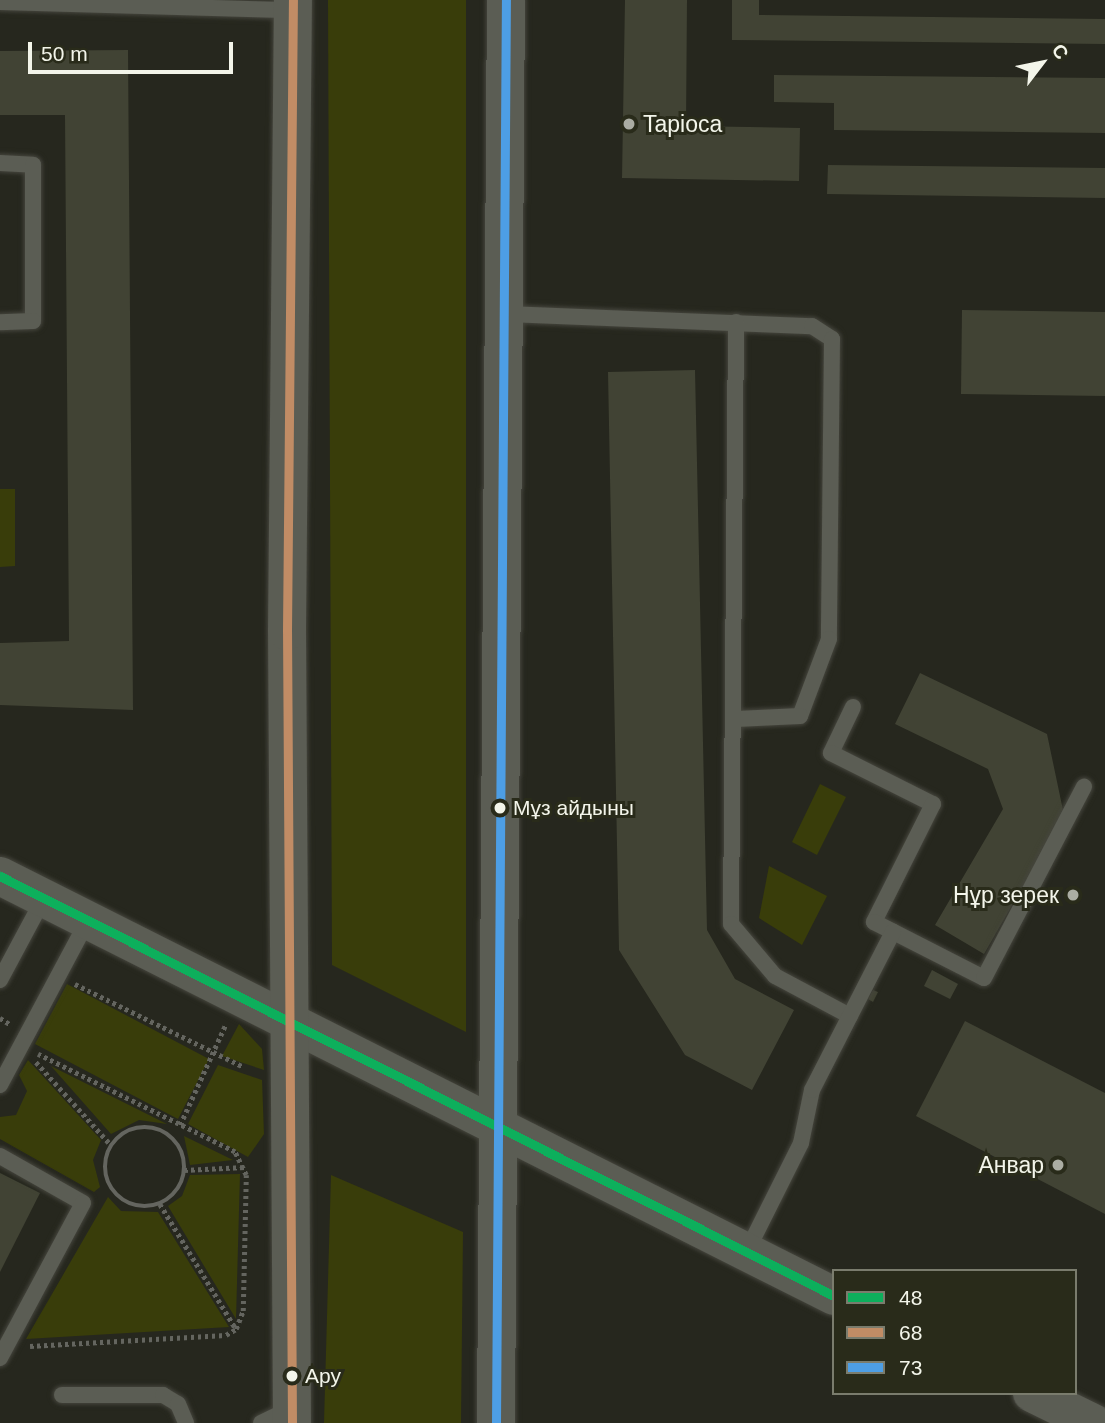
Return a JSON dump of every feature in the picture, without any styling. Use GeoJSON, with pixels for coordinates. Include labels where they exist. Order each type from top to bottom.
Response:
{"type":"FeatureCollection","features":[{"type":"Feature","properties":{"kind":"street"},"geometry":{"type":"LineString","coordinates":[[496,1423],[507,314],[506,0]]}},
{"type":"Feature","properties":{"kind":"street"},"geometry":{"type":"LineString","coordinates":[[282,1418],[292,1024],[287,631],[293,5]]}},
{"type":"Feature","properties":{"kind":"street"},"geometry":{"type":"LineString","coordinates":[[0,876],[832,1295]]}},
{"type":"Feature","properties":{"kind":"street"},"geometry":{"type":"LineString","coordinates":[[1036,1395],[1093,1423]]}},
{"type":"Feature","properties":{"kind":"lane"},"geometry":{"type":"LineString","coordinates":[[0,2],[293,5]]}},
{"type":"Feature","properties":{"kind":"lane"},"geometry":{"type":"LineString","coordinates":[[0,163],[33,165],[33,321],[0,322]]}},
{"type":"Feature","properties":{"kind":"lane"},"geometry":{"type":"LineString","coordinates":[[507,314],[812,326],[832,339],[835,355],[829,639],[800,716],[736,719]]}},
{"type":"Feature","properties":{"kind":"lane"},"geometry":{"type":"LineString","coordinates":[[736,323],[736,719],[731,924],[775,976],[850,1016]]}},
{"type":"Feature","properties":{"kind":"lane"},"geometry":{"type":"LineString","coordinates":[[853,707],[831,753],[933,804],[874,922],[984,978],[1084,787]]}},
{"type":"Feature","properties":{"kind":"lane"},"geometry":{"type":"LineString","coordinates":[[0,980],[44,898]]}},
{"type":"Feature","properties":{"kind":"lane"},"geometry":{"type":"LineString","coordinates":[[0,1085],[88,920]]}},
{"type":"Feature","properties":{"kind":"lane"},"geometry":{"type":"LineString","coordinates":[[746,1253],[801,1143],[812,1090],[893,932]]}},
{"type":"Feature","properties":{"kind":"lane"},"geometry":{"type":"LineString","coordinates":[[0,1156],[83,1203],[3,1353]]}},
{"type":"Feature","properties":{"kind":"lane"},"geometry":{"type":"LineString","coordinates":[[62,1395],[163,1395],[178,1404],[186,1423]]}},
{"type":"Feature","properties":{"kind":"path"},"geometry":{"type":"LineString","coordinates":[[58,976],[215,1057],[242,1066]]}},
{"type":"Feature","properties":{"kind":"path"},"geometry":{"type":"LineString","coordinates":[[180,1125],[215,1057],[229,1011]]}},
{"type":"Feature","properties":{"kind":"path"},"geometry":{"type":"LineString","coordinates":[[3,1353],[226,1335],[236,1329],[243,1311],[245,1167],[234,1152],[21,1045]]}},
{"type":"Feature","properties":{"kind":"path"},"geometry":{"type":"LineString","coordinates":[[21,1045],[111,1145]]}},
{"type":"Feature","properties":{"kind":"path"},"geometry":{"type":"LineString","coordinates":[[152,1128],[180,1148],[184,1170],[177,1191],[160,1204],[138,1206],[118,1196],[106,1178],[111,1145],[129,1130],[152,1128]]}},
{"type":"Feature","properties":{"kind":"path"},"geometry":{"type":"LineString","coordinates":[[184,1170],[245,1167]]}},
{"type":"Feature","properties":{"kind":"path"},"geometry":{"type":"LineString","coordinates":[[160,1204],[236,1329]]}},
{"type":"Feature","properties":{"kind":"green space"},"geometry":{"type":"Polygon","coordinates":[[[328,0],[466,0],[466,1032],[332,965],[328,0]]]}},
{"type":"Feature","properties":{"kind":"green space"},"geometry":{"type":"Polygon","coordinates":[[[0,489],[15,489],[15,566],[0,567],[0,489]]]}},
{"type":"Feature","properties":{"kind":"green space"},"geometry":{"type":"Polygon","coordinates":[[[820,784],[846,797],[817,855],[792,842],[820,784]]]}},
{"type":"Feature","properties":{"kind":"green space"},"geometry":{"type":"Polygon","coordinates":[[[769,866],[827,896],[802,945],[759,918],[769,866]]]}},
{"type":"Feature","properties":{"kind":"green space"},"geometry":{"type":"Polygon","coordinates":[[[67,984],[209,1059],[178,1119],[35,1044],[67,984]]]}},
{"type":"Feature","properties":{"kind":"green space"},"geometry":{"type":"Polygon","coordinates":[[[239,1024],[262,1049],[264,1070],[222,1056],[239,1024]]]}},
{"type":"Feature","properties":{"kind":"green space"},"geometry":{"type":"Polygon","coordinates":[[[28,1060],[101,1140],[93,1160],[100,1187],[94,1192],[0,1139],[0,1117],[16,1115],[27,1091],[19,1075],[28,1060]]]}},
{"type":"Feature","properties":{"kind":"green space"},"geometry":{"type":"Polygon","coordinates":[[[218,1065],[262,1080],[264,1134],[248,1157],[188,1124],[218,1065]]]}},
{"type":"Feature","properties":{"kind":"green space"},"geometry":{"type":"Polygon","coordinates":[[[51,1066],[167,1124],[139,1120],[111,1134],[51,1066]]]}},
{"type":"Feature","properties":{"kind":"green space"},"geometry":{"type":"Polygon","coordinates":[[[184,1136],[233,1160],[190,1165],[184,1136]]]}},
{"type":"Feature","properties":{"kind":"green space"},"geometry":{"type":"Polygon","coordinates":[[[240,1174],[236,1319],[168,1206],[182,1196],[190,1175],[240,1174]]]}},
{"type":"Feature","properties":{"kind":"green space"},"geometry":{"type":"Polygon","coordinates":[[[331,1175],[463,1232],[461,1423],[324,1423],[331,1175]]]}},
{"type":"Feature","properties":{"kind":"green space"},"geometry":{"type":"Polygon","coordinates":[[[108,1197],[121,1211],[158,1212],[229,1327],[26,1339],[108,1197]]]}},
{"type":"Feature","properties":{"kind":"building"},"geometry":{"type":"Polygon","coordinates":[[[625,0],[687,0],[686,126],[800,128],[799,181],[622,178],[625,0]]]}},
{"type":"Feature","properties":{"kind":"building"},"geometry":{"type":"Polygon","coordinates":[[[732,0],[759,0],[759,15],[1105,19],[1105,44],[732,40],[732,0]]]}},
{"type":"Feature","properties":{"kind":"building"},"geometry":{"type":"Polygon","coordinates":[[[128,50],[133,710],[0,705],[0,643],[69,641],[65,115],[0,115],[0,51],[128,50]]]}},
{"type":"Feature","properties":{"kind":"building"},"geometry":{"type":"Polygon","coordinates":[[[774,75],[1105,78],[1105,133],[834,130],[834,103],[774,102],[774,75]]]}},
{"type":"Feature","properties":{"kind":"building"},"geometry":{"type":"Polygon","coordinates":[[[828,165],[1105,168],[1105,198],[827,194],[828,165]]]}},
{"type":"Feature","properties":{"kind":"building"},"geometry":{"type":"Polygon","coordinates":[[[962,310],[1105,312],[1105,396],[961,394],[962,310]]]}},
{"type":"Feature","properties":{"kind":"building"},"geometry":{"type":"Polygon","coordinates":[[[695,370],[707,930],[735,979],[794,1010],[752,1090],[685,1055],[619,950],[608,372],[695,370]]]}},
{"type":"Feature","properties":{"kind":"building"},"geometry":{"type":"Polygon","coordinates":[[[920,673],[1047,734],[1064,815],[984,954],[935,925],[1003,809],[988,769],[895,724],[920,673]]]}},
{"type":"Feature","properties":{"kind":"building"},"geometry":{"type":"Polygon","coordinates":[[[932,970],[958,984],[950,999],[924,986],[932,970]]]}},
{"type":"Feature","properties":{"kind":"building"},"geometry":{"type":"Polygon","coordinates":[[[873,990],[878,992],[873,1002],[868,999],[873,990]]]}},
{"type":"Feature","properties":{"kind":"building","name":"Анвар"},"geometry":{"type":"Polygon","coordinates":[[[965,1021],[1105,1093],[1105,1214],[916,1116],[965,1021]]]}},
{"type":"Feature","properties":{"kind":"building"},"geometry":{"type":"Polygon","coordinates":[[[0,1173],[40,1193],[0,1272],[0,1173]]]}},
{"type":"Feature","properties":{"kind":"transit line","name":"68"},"geometry":{"type":"LineString","coordinates":[[292,1423],[287,631],[293,0]]}},
{"type":"Feature","properties":{"kind":"transit line","name":"73"},"geometry":{"type":"LineString","coordinates":[[496,1423],[506,0]]}},
{"type":"Feature","properties":{"kind":"transit line","name":"48"},"geometry":{"type":"LineString","coordinates":[[0,876],[832,1295]]}},
{"type":"Feature","properties":{"kind":"place","name":"Tapioca"},"geometry":{"type":"Point","coordinates":[629,124]}},
{"type":"Feature","properties":{"kind":"place","name":"Мұз айдыны"},"geometry":{"type":"Point","coordinates":[500,808]}},
{"type":"Feature","properties":{"kind":"place","name":"Нұр зерек"},"geometry":{"type":"Point","coordinates":[1073,895]}},
{"type":"Feature","properties":{"kind":"place","name":"Анвар"},"geometry":{"type":"Point","coordinates":[1058,1165]}},
{"type":"Feature","properties":{"kind":"place","name":"Ару"},"geometry":{"type":"Point","coordinates":[292,1376]}}]}
